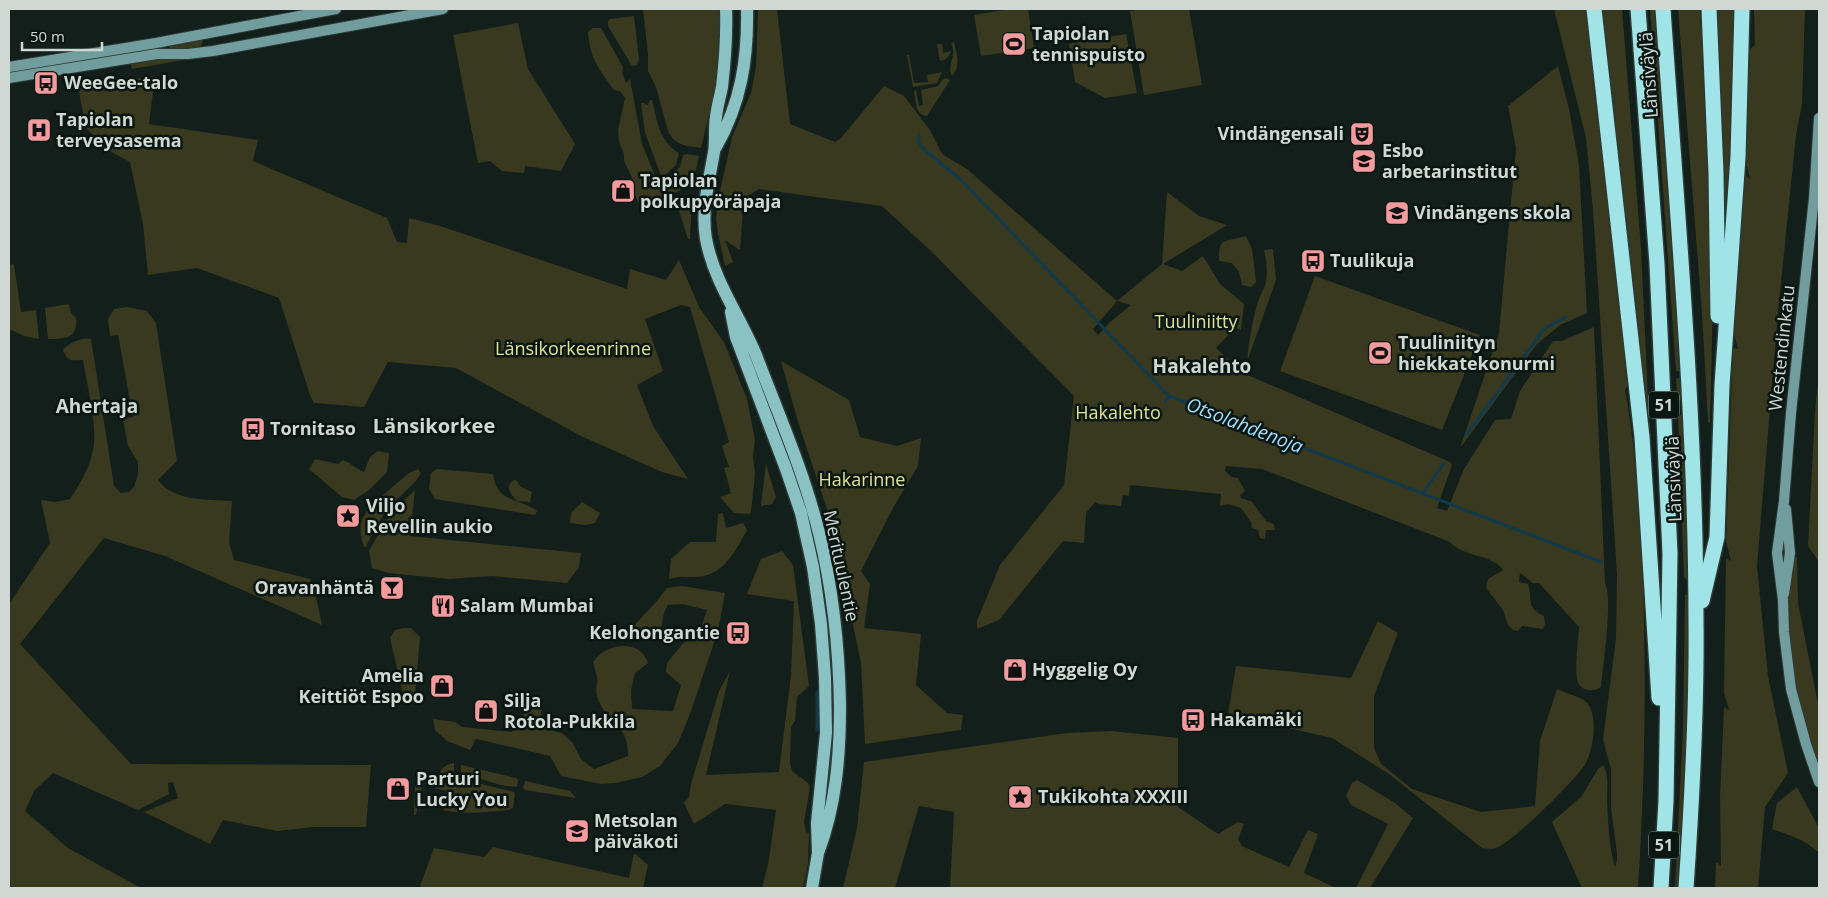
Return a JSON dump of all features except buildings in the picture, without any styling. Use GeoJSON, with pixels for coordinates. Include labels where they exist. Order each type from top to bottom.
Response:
{"type":"FeatureCollection","features":[{"type":"Feature","properties":{"kind":"highway"},"geometry":{"type":"LineString","coordinates":[[1594,9],[1642,437],[1666,801]]}},
{"type":"Feature","properties":{"kind":"highway","name":"Länsiväylä"},"geometry":{"type":"LineString","coordinates":[[1638,9],[1657,264],[1670,554],[1666,801],[1661,888]]}},
{"type":"Feature","properties":{"kind":"highway","name":"Länsiväylä"},"geometry":{"type":"LineString","coordinates":[[1663,9],[1682,262],[1691,424],[1696,624],[1692,798],[1686,888]]}},
{"type":"Feature","properties":{"kind":"highway"},"geometry":{"type":"LineString","coordinates":[[1709,9],[1716,173],[1718,335],[1722,385]]}},
{"type":"Feature","properties":{"kind":"highway"},"geometry":{"type":"LineString","coordinates":[[1696,624],[1717,537],[1722,385],[1738,157],[1742,9]]}},
{"type":"Feature","properties":{"kind":"main road"},"geometry":{"type":"LineString","coordinates":[[9,67],[156,44],[336,9]]}},
{"type":"Feature","properties":{"kind":"main road"},"geometry":{"type":"LineString","coordinates":[[9,78],[158,54],[188,54],[212,51],[444,9]]}},
{"type":"Feature","properties":{"kind":"main road","name":"Merituulentie"},"geometry":{"type":"LineString","coordinates":[[726,9],[726,56],[716,118],[715,150],[704,210],[705,230],[716,274],[746,332],[793,454],[818,531],[833,600],[840,668],[840,738],[836,780],[827,829],[818,853],[812,888]]}},
{"type":"Feature","properties":{"kind":"main road","name":"Merituulentie"},"geometry":{"type":"LineString","coordinates":[[715,150],[734,111],[743,77],[748,40],[747,9]]}},
{"type":"Feature","properties":{"kind":"main road","name":"Westendinkatu"},"geometry":{"type":"LineString","coordinates":[[1819,118],[1814,198],[1791,413],[1784,501],[1790,553],[1783,600],[1784,632],[1791,689],[1819,782]]}},
{"type":"Feature","properties":{"kind":"main road","name":"Westendinkatu"},"geometry":{"type":"LineString","coordinates":[[1814,198],[1819,182]]}},
{"type":"Feature","properties":{"kind":"green space"},"geometry":{"type":"Polygon","coordinates":[[[643,9],[718,9],[719,11],[720,39],[717,81],[701,148],[686,146],[674,140],[668,131],[656,87],[648,71],[643,9]]]}},
{"type":"Feature","properties":{"kind":"green space","name":"Tuuliniitty"},"geometry":{"type":"Polygon","coordinates":[[[758,9],[777,9],[790,124],[835,142],[841,138],[884,86],[904,96],[930,130],[942,154],[967,169],[1117,301],[1162,264],[1167,192],[1199,216],[1227,225],[1163,264],[1182,271],[1203,256],[1220,284],[1244,304],[1241,330],[1235,328],[1216,348],[1243,373],[1450,462],[1452,465],[1437,508],[1447,511],[1464,469],[1495,420],[1511,419],[1520,391],[1553,341],[1562,341],[1594,327],[1605,583],[1608,603],[1601,687],[1594,690],[1586,690],[1578,683],[1576,667],[1579,627],[1539,583],[1533,583],[1520,573],[1519,582],[1528,584],[1532,606],[1538,613],[1544,616],[1545,624],[1543,629],[1522,626],[1518,631],[1513,630],[1508,625],[1503,610],[1486,588],[1488,579],[1503,570],[1492,561],[1455,547],[1450,542],[1262,469],[1226,466],[1225,471],[1232,477],[1238,478],[1245,491],[1240,495],[1241,498],[1252,502],[1266,521],[1274,524],[1275,530],[1266,530],[1265,539],[1260,538],[1258,530],[1252,528],[1251,522],[1241,508],[1228,504],[1220,506],[1221,494],[1130,485],[1129,496],[1123,495],[1121,506],[1095,502],[1086,513],[1084,543],[1063,541],[999,620],[977,629],[977,621],[1000,565],[1064,485],[1074,396],[932,252],[882,206],[759,189],[744,198],[740,250],[725,240],[733,262],[725,266],[716,219],[718,200],[732,137],[751,93],[756,67],[758,9]],[[1117,301],[1093,329],[1098,335],[1110,322],[1131,305],[1117,301]]]}},
{"type":"Feature","properties":{"kind":"green space"},"geometry":{"type":"Polygon","coordinates":[[[1010,9],[1028,9],[1034,48],[981,56],[974,15],[1010,9]]]}},
{"type":"Feature","properties":{"kind":"green space"},"geometry":{"type":"Polygon","coordinates":[[[1144,9],[1189,9],[1202,85],[1144,95],[1130,11],[1144,9]]]}},
{"type":"Feature","properties":{"kind":"green space"},"geometry":{"type":"Polygon","coordinates":[[[1554,9],[1587,9],[1628,386],[1625,389],[1638,495],[1642,559],[1645,682],[1644,765],[1638,888],[1582,888],[1552,822],[1581,797],[1598,769],[1603,765],[1607,777],[1609,834],[1615,867],[1617,853],[1611,808],[1611,769],[1603,740],[1616,638],[1617,574],[1593,210],[1586,138],[1554,9]]]}},
{"type":"Feature","properties":{"kind":"green space"},"geometry":{"type":"Polygon","coordinates":[[[1599,9],[1622,9],[1641,248],[1653,505],[1599,9]]]}},
{"type":"Feature","properties":{"kind":"green space"},"geometry":{"type":"Polygon","coordinates":[[[1650,9],[1655,9],[1681,371],[1676,371],[1650,9]]]}},
{"type":"Feature","properties":{"kind":"green space"},"geometry":{"type":"Polygon","coordinates":[[[1678,9],[1700,9],[1704,53],[1713,294],[1710,424],[1708,422],[1702,313],[1678,9]]]}},
{"type":"Feature","properties":{"kind":"green space"},"geometry":{"type":"Polygon","coordinates":[[[1716,9],[1737,9],[1736,89],[1725,262],[1716,9]]]}},
{"type":"Feature","properties":{"kind":"green space"},"geometry":{"type":"Polygon","coordinates":[[[1754,9],[1805,9],[1802,104],[1796,135],[1778,312],[1757,566],[1768,676],[1788,773],[1765,807],[1758,888],[1715,888],[1716,862],[1721,866],[1720,797],[1724,707],[1729,710],[1724,693],[1726,558],[1731,561],[1726,542],[1733,348],[1738,349],[1734,334],[1744,174],[1750,179],[1745,160],[1750,49],[1755,45],[1754,9]]]}},
{"type":"Feature","properties":{"kind":"green space"},"geometry":{"type":"Polygon","coordinates":[[[634,16],[639,59],[637,65],[632,66],[608,26],[608,21],[610,19],[634,16]]]}},
{"type":"Feature","properties":{"kind":"green space"},"geometry":{"type":"Polygon","coordinates":[[[518,23],[528,69],[575,144],[561,171],[525,166],[524,173],[502,171],[490,161],[478,163],[453,35],[518,23]]]}},
{"type":"Feature","properties":{"kind":"green space"},"geometry":{"type":"Polygon","coordinates":[[[593,28],[601,28],[623,67],[622,73],[626,83],[630,79],[642,144],[663,195],[663,200],[643,212],[634,193],[633,180],[624,161],[624,154],[619,142],[618,130],[625,98],[620,91],[614,90],[593,57],[588,32],[593,28]]]}},
{"type":"Feature","properties":{"kind":"green space"},"geometry":{"type":"Polygon","coordinates":[[[1126,34],[1137,93],[1105,98],[1075,82],[1069,44],[1126,34]]]}},
{"type":"Feature","properties":{"kind":"green space"},"geometry":{"type":"Polygon","coordinates":[[[199,38],[203,41],[201,45],[194,49],[169,49],[170,44],[199,38]]]}},
{"type":"Feature","properties":{"kind":"green space"},"geometry":{"type":"Polygon","coordinates":[[[953,42],[958,60],[957,68],[952,76],[950,67],[953,52],[951,44],[953,42]]]}},
{"type":"Feature","properties":{"kind":"green space"},"geometry":{"type":"Polygon","coordinates":[[[937,44],[942,44],[943,53],[951,51],[946,59],[940,61],[937,44]]]}},
{"type":"Feature","properties":{"kind":"green space"},"geometry":{"type":"Polygon","coordinates":[[[907,55],[909,55],[914,83],[928,82],[927,75],[942,72],[937,83],[913,87],[907,55]]]}},
{"type":"Feature","properties":{"kind":"green space"},"geometry":{"type":"Polygon","coordinates":[[[171,57],[184,58],[184,60],[132,69],[131,64],[171,57]]]}},
{"type":"Feature","properties":{"kind":"green space"},"geometry":{"type":"Polygon","coordinates":[[[1558,66],[1569,109],[1579,165],[1587,313],[1560,325],[1537,344],[1460,448],[1499,333],[1516,148],[1508,106],[1558,66]]]}},
{"type":"Feature","properties":{"kind":"green space","name":"Länsikorkeenrinne"},"geometry":{"type":"Polygon","coordinates":[[[155,76],[149,124],[258,140],[253,161],[387,218],[397,242],[407,243],[409,218],[440,226],[627,289],[630,269],[666,280],[679,260],[699,307],[724,342],[747,399],[755,440],[753,457],[755,474],[751,512],[749,514],[734,513],[720,497],[731,493],[724,468],[729,467],[722,446],[729,442],[690,307],[681,305],[645,319],[663,371],[637,385],[653,426],[688,479],[662,472],[581,436],[456,368],[388,362],[364,407],[314,403],[279,298],[197,268],[148,275],[143,224],[130,162],[106,149],[86,128],[78,87],[155,76]]]}},
{"type":"Feature","properties":{"kind":"green space"},"geometry":{"type":"Polygon","coordinates":[[[947,78],[950,80],[927,116],[920,113],[914,91],[916,90],[919,106],[923,105],[921,90],[938,86],[943,79],[947,78]]]}},
{"type":"Feature","properties":{"kind":"green space"},"geometry":{"type":"Polygon","coordinates":[[[650,100],[652,100],[663,136],[672,148],[679,153],[676,165],[662,178],[645,133],[641,103],[648,105],[650,100]]]}},
{"type":"Feature","properties":{"kind":"green space"},"geometry":{"type":"Polygon","coordinates":[[[683,155],[699,156],[694,177],[685,188],[670,195],[664,182],[680,167],[683,155]]]}},
{"type":"Feature","properties":{"kind":"green space"},"geometry":{"type":"Polygon","coordinates":[[[685,199],[692,200],[690,239],[688,239],[678,208],[684,206],[685,199]]]}},
{"type":"Feature","properties":{"kind":"green space"},"geometry":{"type":"Polygon","coordinates":[[[1246,236],[1252,249],[1256,282],[1251,287],[1242,285],[1239,272],[1232,263],[1219,261],[1220,248],[1224,242],[1246,236]]]}},
{"type":"Feature","properties":{"kind":"green space"},"geometry":{"type":"Polygon","coordinates":[[[1273,249],[1276,280],[1248,359],[1249,341],[1255,313],[1266,281],[1267,269],[1264,250],[1273,249]]]}},
{"type":"Feature","properties":{"kind":"green space"},"geometry":{"type":"Polygon","coordinates":[[[14,264],[21,312],[36,310],[39,339],[24,336],[9,329],[9,265],[14,264]]]}},
{"type":"Feature","properties":{"kind":"green space","name":"Tuuliniityn hiekkatekonurmi"},"geometry":{"type":"Polygon","coordinates":[[[1315,276],[1480,335],[1442,430],[1280,371],[1315,276]]]}},
{"type":"Feature","properties":{"kind":"green space"},"geometry":{"type":"Polygon","coordinates":[[[69,304],[71,313],[76,318],[73,334],[60,339],[48,339],[45,308],[69,304]]]}},
{"type":"Feature","properties":{"kind":"green space"},"geometry":{"type":"Polygon","coordinates":[[[127,307],[147,311],[156,323],[177,461],[158,480],[165,487],[182,496],[232,501],[229,542],[234,560],[310,579],[315,592],[322,625],[165,556],[104,538],[20,644],[131,764],[371,765],[366,827],[313,827],[277,831],[223,820],[210,844],[144,812],[178,798],[173,782],[168,783],[169,794],[138,810],[53,773],[34,791],[25,811],[68,848],[141,888],[9,888],[9,604],[50,543],[41,500],[56,502],[70,499],[84,475],[92,456],[94,441],[93,418],[83,360],[69,359],[63,350],[76,341],[91,339],[114,486],[121,493],[129,492],[134,487],[138,474],[138,462],[128,446],[123,419],[133,417],[118,335],[110,336],[108,319],[114,309],[127,307]]]}},
{"type":"Feature","properties":{"kind":"green space","name":"Hakarinne"},"geometry":{"type":"Polygon","coordinates":[[[781,361],[849,400],[860,437],[897,446],[921,438],[918,466],[893,508],[861,571],[870,584],[864,628],[921,634],[916,685],[947,713],[963,715],[961,730],[865,744],[861,663],[844,582],[838,542],[798,422],[781,361]]]}},
{"type":"Feature","properties":{"kind":"green space"},"geometry":{"type":"Polygon","coordinates":[[[1819,373],[1819,562],[1808,546],[1815,411],[1819,373]]]}},
{"type":"Feature","properties":{"kind":"green space"},"geometry":{"type":"Polygon","coordinates":[[[1681,378],[1682,400],[1679,401],[1677,399],[1676,379],[1681,378]]]}},
{"type":"Feature","properties":{"kind":"green space"},"geometry":{"type":"Polygon","coordinates":[[[1678,416],[1683,416],[1687,580],[1684,577],[1678,416]]]}},
{"type":"Feature","properties":{"kind":"green space"},"geometry":{"type":"Polygon","coordinates":[[[378,451],[389,453],[387,472],[369,490],[354,500],[342,497],[309,469],[315,459],[338,464],[343,460],[364,472],[370,457],[378,451]]]}},
{"type":"Feature","properties":{"kind":"green space"},"geometry":{"type":"Polygon","coordinates":[[[766,464],[776,497],[772,504],[761,506],[766,464]]]}},
{"type":"Feature","properties":{"kind":"green space"},"geometry":{"type":"Polygon","coordinates":[[[418,469],[421,473],[416,481],[387,509],[366,547],[364,547],[361,537],[361,523],[364,515],[409,473],[418,469]]]}},
{"type":"Feature","properties":{"kind":"green space"},"geometry":{"type":"Polygon","coordinates":[[[437,469],[493,474],[496,486],[506,497],[537,511],[535,515],[435,499],[429,489],[431,473],[437,469]]]}},
{"type":"Feature","properties":{"kind":"green space"},"geometry":{"type":"Polygon","coordinates":[[[514,480],[521,487],[532,492],[530,502],[517,501],[513,496],[509,490],[509,485],[514,480]]]}},
{"type":"Feature","properties":{"kind":"green space"},"geometry":{"type":"Polygon","coordinates":[[[415,490],[410,536],[581,553],[579,567],[567,583],[492,576],[449,579],[388,573],[372,568],[369,551],[394,510],[415,490]]]}},
{"type":"Feature","properties":{"kind":"green space"},"geometry":{"type":"Polygon","coordinates":[[[582,502],[600,513],[595,523],[585,525],[570,523],[571,513],[582,502]]]}},
{"type":"Feature","properties":{"kind":"green space"},"geometry":{"type":"Polygon","coordinates":[[[723,513],[726,528],[743,523],[747,530],[730,558],[712,574],[669,579],[671,559],[690,542],[716,542],[718,514],[723,513]]]}},
{"type":"Feature","properties":{"kind":"green space"},"geometry":{"type":"Polygon","coordinates":[[[782,551],[793,565],[809,686],[797,697],[795,721],[791,727],[790,763],[792,771],[808,783],[810,788],[804,822],[806,832],[809,833],[808,864],[803,888],[762,888],[768,865],[776,810],[725,804],[694,824],[684,803],[689,797],[691,784],[719,691],[730,671],[706,775],[779,772],[791,675],[794,601],[747,594],[761,559],[782,551]]]}},
{"type":"Feature","properties":{"kind":"green space"},"geometry":{"type":"Polygon","coordinates":[[[1794,557],[1797,557],[1798,603],[1819,709],[1819,768],[1806,728],[1792,666],[1788,603],[1794,557]]]}},
{"type":"Feature","properties":{"kind":"green space"},"geometry":{"type":"Polygon","coordinates":[[[682,586],[725,593],[718,631],[690,714],[678,743],[660,766],[642,777],[616,783],[601,784],[561,776],[550,756],[476,739],[470,750],[447,741],[435,730],[433,719],[455,722],[462,727],[512,732],[532,702],[542,702],[540,728],[562,733],[572,742],[581,759],[594,769],[628,756],[625,737],[601,706],[597,696],[597,677],[593,662],[614,647],[631,647],[638,650],[644,655],[648,663],[635,673],[631,690],[632,709],[673,711],[681,685],[666,672],[667,663],[684,642],[697,639],[707,610],[682,604],[668,605],[657,641],[623,637],[667,588],[682,586]]]}},
{"type":"Feature","properties":{"kind":"green space"},"geometry":{"type":"Polygon","coordinates":[[[1685,595],[1688,598],[1687,729],[1679,888],[1675,888],[1683,730],[1685,595]]]}},
{"type":"Feature","properties":{"kind":"green space"},"geometry":{"type":"Polygon","coordinates":[[[1378,621],[1398,633],[1374,696],[1374,748],[1381,764],[1412,789],[1481,812],[1535,806],[1540,741],[1557,689],[1582,699],[1590,707],[1594,723],[1594,733],[1590,752],[1584,766],[1541,812],[1502,845],[1493,849],[1482,848],[1389,774],[1332,738],[1228,714],[1236,666],[1351,678],[1378,621]]]}},
{"type":"Feature","properties":{"kind":"green space"},"geometry":{"type":"Polygon","coordinates":[[[411,628],[420,637],[415,695],[406,697],[403,694],[390,638],[395,630],[411,628]]]}},
{"type":"Feature","properties":{"kind":"green space"},"geometry":{"type":"Polygon","coordinates":[[[1111,731],[1178,738],[1178,807],[1218,834],[1238,822],[1244,824],[1238,839],[1242,846],[1289,867],[1308,830],[1318,834],[1304,873],[1336,888],[950,888],[954,812],[919,806],[895,888],[843,888],[857,828],[864,762],[1067,733],[1111,731]]]}},
{"type":"Feature","properties":{"kind":"green space"},"geometry":{"type":"Polygon","coordinates":[[[454,763],[454,770],[451,773],[445,777],[438,778],[443,768],[454,763]]]}},
{"type":"Feature","properties":{"kind":"green space"},"geometry":{"type":"Polygon","coordinates":[[[461,765],[516,778],[518,780],[517,787],[501,785],[461,773],[461,765]]]}},
{"type":"Feature","properties":{"kind":"green space"},"geometry":{"type":"Polygon","coordinates":[[[457,778],[514,792],[513,808],[475,813],[443,810],[446,791],[434,788],[457,778]]]}},
{"type":"Feature","properties":{"kind":"green space"},"geometry":{"type":"Polygon","coordinates":[[[1357,780],[1395,803],[1413,818],[1370,888],[1356,888],[1388,824],[1351,805],[1346,796],[1352,783],[1357,780]]]}},
{"type":"Feature","properties":{"kind":"green space"},"geometry":{"type":"Polygon","coordinates":[[[421,781],[423,782],[416,815],[414,815],[415,786],[421,781]]]}},
{"type":"Feature","properties":{"kind":"green space"},"geometry":{"type":"Polygon","coordinates":[[[525,781],[570,791],[576,798],[525,790],[523,788],[525,781]]]}},
{"type":"Feature","properties":{"kind":"green space"},"geometry":{"type":"Polygon","coordinates":[[[1797,787],[1819,828],[1819,853],[1803,841],[1772,829],[1777,803],[1797,787]]]}},
{"type":"Feature","properties":{"kind":"green space"},"geometry":{"type":"Polygon","coordinates":[[[493,847],[629,878],[634,853],[648,865],[643,888],[422,888],[420,886],[434,848],[484,857],[493,847]]]}},
{"type":"Feature","properties":{"kind":"waterway","name":"Otsolahdenoja"},"geometry":{"type":"LineString","coordinates":[[919,136],[918,140],[921,147],[961,180],[1169,396],[1601,562]]}},
{"type":"Feature","properties":{"kind":"waterway"},"geometry":{"type":"LineString","coordinates":[[1466,435],[1544,329],[1566,317]]}},
{"type":"Feature","properties":{"kind":"waterway","name":"Otsolahdenoja"},"geometry":{"type":"LineString","coordinates":[[1165,402],[1169,396]]}},
{"type":"Feature","properties":{"kind":"waterway"},"geometry":{"type":"LineString","coordinates":[[1423,493],[1444,463]]}},
{"type":"Feature","properties":{"kind":"waterway"},"geometry":{"type":"LineString","coordinates":[[817,692],[817,730]]}},
{"type":"Feature","properties":{"kind":"place","name":"Tapiolan tennispuisto"},"geometry":{"type":"Point","coordinates":[1014,44]}},
{"type":"Feature","properties":{"kind":"place","name":"WeeGee-talo"},"geometry":{"type":"Point","coordinates":[46,83]}},
{"type":"Feature","properties":{"kind":"place","name":"Tapiolan terveysasema"},"geometry":{"type":"Point","coordinates":[39,130]}},
{"type":"Feature","properties":{"kind":"place","name":"Vindängensali"},"geometry":{"type":"Point","coordinates":[1362,134]}},
{"type":"Feature","properties":{"kind":"place","name":"Esbo arbetarinstitut"},"geometry":{"type":"Point","coordinates":[1364,161]}},
{"type":"Feature","properties":{"kind":"place","name":"Tapiolan polkupyöräpaja"},"geometry":{"type":"Point","coordinates":[623,191]}},
{"type":"Feature","properties":{"kind":"place","name":"Vindängens skola"},"geometry":{"type":"Point","coordinates":[1397,213]}},
{"type":"Feature","properties":{"kind":"place","name":"Tuulikuja"},"geometry":{"type":"Point","coordinates":[1313,261]}},
{"type":"Feature","properties":{"kind":"place","name":"Tuuliniityn hiekkatekonurmi"},"geometry":{"type":"Point","coordinates":[1380,353]}},
{"type":"Feature","properties":{"kind":"place","name":"Tornitaso"},"geometry":{"type":"Point","coordinates":[253,429]}},
{"type":"Feature","properties":{"kind":"place","name":"Viljo Revellin aukio"},"geometry":{"type":"Point","coordinates":[348,516]}},
{"type":"Feature","properties":{"kind":"place","name":"Oravanhäntä"},"geometry":{"type":"Point","coordinates":[392,588]}},
{"type":"Feature","properties":{"kind":"place","name":"Salam Mumbai"},"geometry":{"type":"Point","coordinates":[443,606]}},
{"type":"Feature","properties":{"kind":"place","name":"Kelohongantie"},"geometry":{"type":"Point","coordinates":[738,633]}},
{"type":"Feature","properties":{"kind":"place","name":"Hyggelig Oy"},"geometry":{"type":"Point","coordinates":[1015,670]}},
{"type":"Feature","properties":{"kind":"place","name":"Amelia Keittiöt Espoo"},"geometry":{"type":"Point","coordinates":[442,686]}},
{"type":"Feature","properties":{"kind":"place","name":"Silja Rotola-Pukkila"},"geometry":{"type":"Point","coordinates":[486,711]}},
{"type":"Feature","properties":{"kind":"place","name":"Hakamäki"},"geometry":{"type":"Point","coordinates":[1193,720]}},
{"type":"Feature","properties":{"kind":"place","name":"Parturi Lucky You"},"geometry":{"type":"Point","coordinates":[398,789]}},
{"type":"Feature","properties":{"kind":"place","name":"Tukikohta XXXIII"},"geometry":{"type":"Point","coordinates":[1020,797]}},
{"type":"Feature","properties":{"kind":"place","name":"Metsolan päiväkoti"},"geometry":{"type":"Point","coordinates":[577,831]}},
{"type":"Feature","properties":{"kind":"district","name":"Hakalehto"},"geometry":{"type":"Point","coordinates":[1202,366]}},
{"type":"Feature","properties":{"kind":"district","name":"Ahertaja"},"geometry":{"type":"Point","coordinates":[97,406]}},
{"type":"Feature","properties":{"kind":"district","name":"Länsikorkee"},"geometry":{"type":"Point","coordinates":[434,426]}}]}
